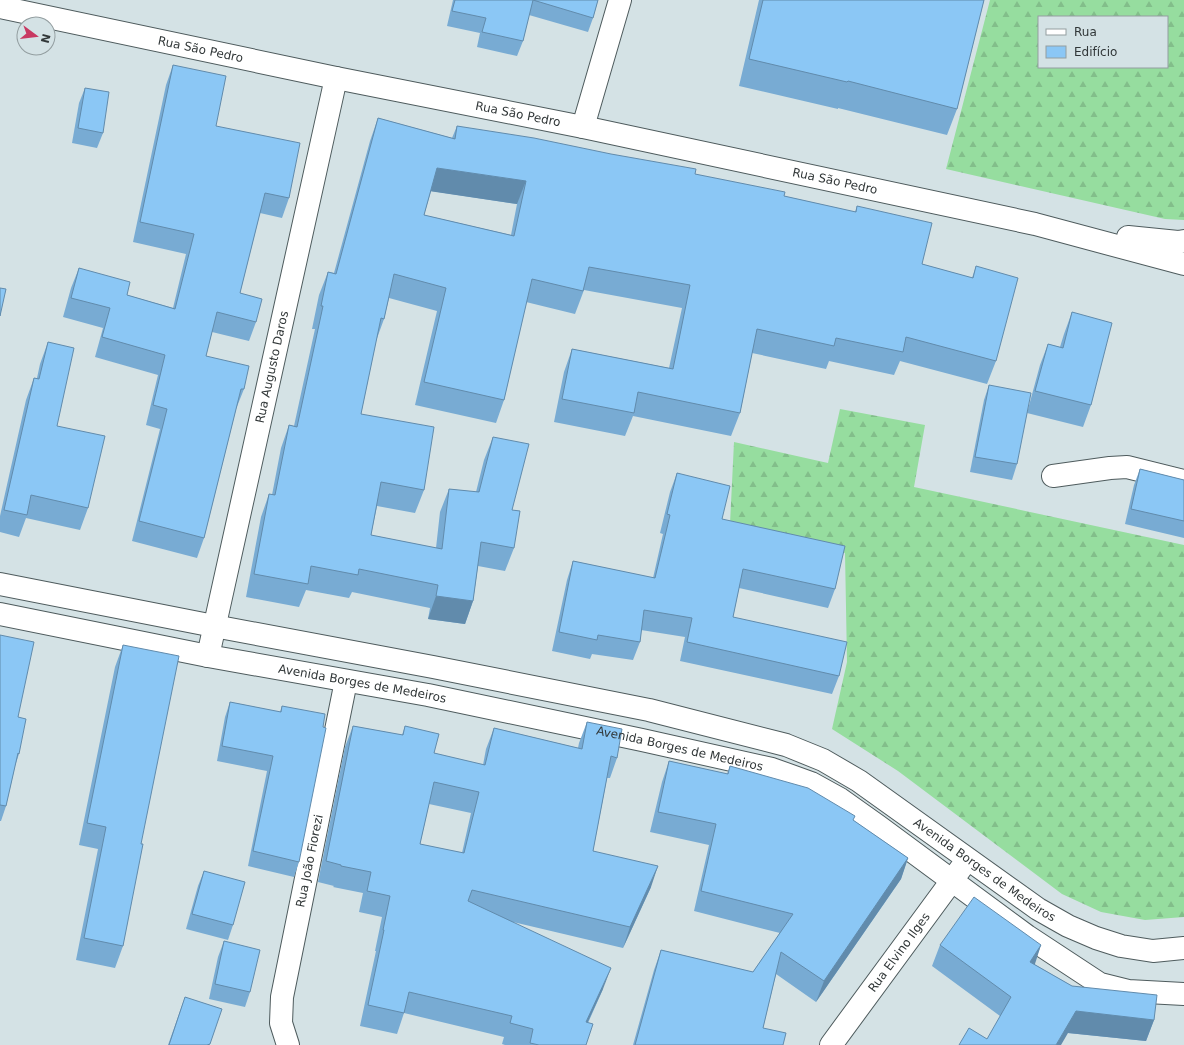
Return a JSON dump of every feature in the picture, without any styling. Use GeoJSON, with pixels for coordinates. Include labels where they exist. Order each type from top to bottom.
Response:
{"type":"FeatureCollection","features":[{"type":"Feature","properties":{"kind":"main road"},"geometry":{"type":"LineString","coordinates":[[584,127],[620,0]]}},
{"type":"Feature","properties":{"kind":"main road","name":"Rua São Pedro"},"geometry":{"type":"LineString","coordinates":[[0,7],[336,78],[584,127],[1036,224],[1184,264]]}},
{"type":"Feature","properties":{"kind":"main road","name":"Rua Augusto Daros"},"geometry":{"type":"LineString","coordinates":[[208,656],[336,78]]}},
{"type":"Feature","properties":{"kind":"main road","name":"Rua São Pedro"},"geometry":{"type":"LineString","coordinates":[[1036,224],[1151,240],[1184,241]]}},
{"type":"Feature","properties":{"kind":"main road"},"geometry":{"type":"LineString","coordinates":[[1053,476],[1127,467],[1184,481]]}},
{"type":"Feature","properties":{"kind":"main road","name":"Avenida Borges de Medeiros"},"geometry":{"type":"LineString","coordinates":[[0,584],[649,710],[786,745],[823,760],[859,781],[967,860],[1038,909],[1068,926],[1096,938],[1121,946],[1153,951],[1184,948]]}},
{"type":"Feature","properties":{"kind":"main road","name":"Avenida Borges de Medeiros"},"geometry":{"type":"LineString","coordinates":[[0,614],[208,656],[428,695],[642,740],[772,770],[811,783],[840,799],[1027,936],[1100,984],[1128,992],[1184,994]]}},
{"type":"Feature","properties":{"kind":"main road"},"geometry":{"type":"LineString","coordinates":[[428,695],[433,667]]}},
{"type":"Feature","properties":{"kind":"main road","name":"Rua João Fiorezi"},"geometry":{"type":"LineString","coordinates":[[292,1044],[281,1023],[282,997],[346,681]]}},
{"type":"Feature","properties":{"kind":"main road"},"geometry":{"type":"LineString","coordinates":[[642,740],[649,710]]}},
{"type":"Feature","properties":{"kind":"main road","name":"Rua Elvino Ilges"},"geometry":{"type":"LineString","coordinates":[[830,1045],[967,860]]}},
{"type":"Feature","properties":{"kind":"green space"},"geometry":{"type":"Polygon","coordinates":[[[990,0],[1184,0],[1184,220],[1165,219],[946,169],[990,0]]]}},
{"type":"Feature","properties":{"kind":"green space"},"geometry":{"type":"Polygon","coordinates":[[[840,409],[925,425],[914,487],[1184,545],[1184,917],[1145,920],[1101,912],[1062,894],[898,771],[832,729],[847,662],[845,553],[730,524],[734,442],[828,463],[840,409]]]}},
{"type":"Feature","properties":{"kind":"building"},"geometry":{"type":"Polygon","coordinates":[[[455,0],[533,0],[523,41],[482,32],[486,18],[452,11],[455,0]]]}},
{"type":"Feature","properties":{"kind":"building"},"geometry":{"type":"Polygon","coordinates":[[[533,0],[598,0],[593,18],[533,0]]]}},
{"type":"Feature","properties":{"kind":"building"},"geometry":{"type":"Polygon","coordinates":[[[763,0],[984,0],[957,109],[848,81],[749,59],[763,0]]]}},
{"type":"Feature","properties":{"kind":"building"},"geometry":{"type":"Polygon","coordinates":[[[173,65],[226,76],[216,126],[300,143],[289,198],[265,193],[240,293],[262,299],[256,322],[217,312],[206,356],[249,366],[244,389],[241,389],[204,538],[139,521],[167,409],[153,405],[165,355],[102,337],[110,308],[71,298],[79,268],[130,282],[127,295],[175,309],[194,234],[140,222],[173,65]]]}},
{"type":"Feature","properties":{"kind":"building"},"geometry":{"type":"Polygon","coordinates":[[[85,88],[109,92],[103,133],[78,128],[85,88]]]}},
{"type":"Feature","properties":{"kind":"building"},"geometry":{"type":"Polygon","coordinates":[[[378,118],[455,139],[457,126],[534,138],[611,154],[696,169],[695,174],[785,192],[784,196],[856,212],[857,206],[932,223],[922,264],[973,278],[976,266],[1018,278],[996,361],[906,337],[903,352],[836,338],[834,346],[757,329],[740,413],[638,392],[634,413],[562,399],[572,349],[673,369],[690,285],[589,267],[583,291],[532,279],[504,400],[424,382],[446,288],[394,274],[384,319],[381,318],[361,414],[434,427],[424,490],[381,482],[371,535],[442,549],[449,489],[479,492],[493,437],[529,444],[512,510],[520,511],[514,548],[481,542],[473,601],[436,596],[438,585],[359,569],[358,575],[311,566],[308,584],[254,574],[269,494],[275,495],[289,425],[297,427],[323,306],[321,306],[328,272],[336,274],[378,118]],[[437,168],[424,215],[514,236],[526,181],[437,168]]]}},
{"type":"Feature","properties":{"kind":"building"},"geometry":{"type":"Polygon","coordinates":[[[0,288],[6,289],[0,316],[0,288]]]}},
{"type":"Feature","properties":{"kind":"building"},"geometry":{"type":"Polygon","coordinates":[[[1072,312],[1112,323],[1091,405],[1035,391],[1048,344],[1063,348],[1072,312]]]}},
{"type":"Feature","properties":{"kind":"building"},"geometry":{"type":"Polygon","coordinates":[[[48,342],[74,348],[57,426],[105,436],[88,508],[31,495],[27,515],[4,510],[34,378],[39,379],[48,342]]]}},
{"type":"Feature","properties":{"kind":"building"},"geometry":{"type":"Polygon","coordinates":[[[989,385],[1031,393],[1017,464],[975,457],[989,385]]]}},
{"type":"Feature","properties":{"kind":"building"},"geometry":{"type":"Polygon","coordinates":[[[1140,469],[1184,480],[1184,521],[1131,509],[1140,469]]]}},
{"type":"Feature","properties":{"kind":"building"},"geometry":{"type":"Polygon","coordinates":[[[677,473],[730,486],[722,519],[845,546],[835,589],[743,569],[733,617],[847,642],[839,676],[687,642],[692,618],[644,610],[640,642],[598,635],[597,640],[559,632],[573,561],[655,578],[670,515],[667,514],[677,473]]]}},
{"type":"Feature","properties":{"kind":"building"},"geometry":{"type":"Polygon","coordinates":[[[0,635],[34,642],[18,717],[26,719],[6,806],[0,805],[0,635]]]}},
{"type":"Feature","properties":{"kind":"building"},"geometry":{"type":"Polygon","coordinates":[[[123,645],[179,656],[141,844],[143,844],[123,946],[84,938],[106,827],[87,823],[123,645]]]}},
{"type":"Feature","properties":{"kind":"building"},"geometry":{"type":"Polygon","coordinates":[[[230,702],[281,712],[282,706],[325,714],[323,727],[326,728],[299,862],[253,851],[273,756],[222,746],[230,702]]]}},
{"type":"Feature","properties":{"kind":"building"},"geometry":{"type":"Polygon","coordinates":[[[587,722],[622,729],[617,758],[611,756],[593,851],[658,866],[630,927],[472,890],[468,901],[611,968],[586,1022],[593,1024],[586,1045],[539,1045],[530,1043],[533,1029],[510,1023],[512,1016],[409,992],[404,1013],[368,1005],[390,896],[367,891],[371,872],[341,866],[326,861],[353,726],[403,735],[405,726],[439,734],[434,753],[485,765],[494,728],[582,749],[587,722]],[[434,782],[420,844],[464,853],[479,792],[434,782]]]}},
{"type":"Feature","properties":{"kind":"building"},"geometry":{"type":"Polygon","coordinates":[[[669,761],[728,774],[730,766],[808,788],[855,816],[853,820],[908,858],[824,981],[781,952],[763,1028],[786,1033],[783,1045],[635,1045],[661,950],[753,972],[793,914],[701,891],[716,824],[658,812],[669,761]]]}},
{"type":"Feature","properties":{"kind":"building"},"geometry":{"type":"Polygon","coordinates":[[[204,871],[245,882],[233,925],[192,914],[204,871]]]}},
{"type":"Feature","properties":{"kind":"building"},"geometry":{"type":"Polygon","coordinates":[[[974,897],[1041,945],[1030,962],[1072,986],[1157,995],[1154,1020],[1076,1011],[1056,1045],[959,1045],[969,1028],[987,1039],[1011,997],[940,945],[974,897]]]}},
{"type":"Feature","properties":{"kind":"building"},"geometry":{"type":"Polygon","coordinates":[[[224,941],[260,950],[250,992],[215,984],[224,941]]]}},
{"type":"Feature","properties":{"kind":"building"},"geometry":{"type":"Polygon","coordinates":[[[185,997],[222,1009],[210,1044],[169,1045],[185,997]]]}}]}
